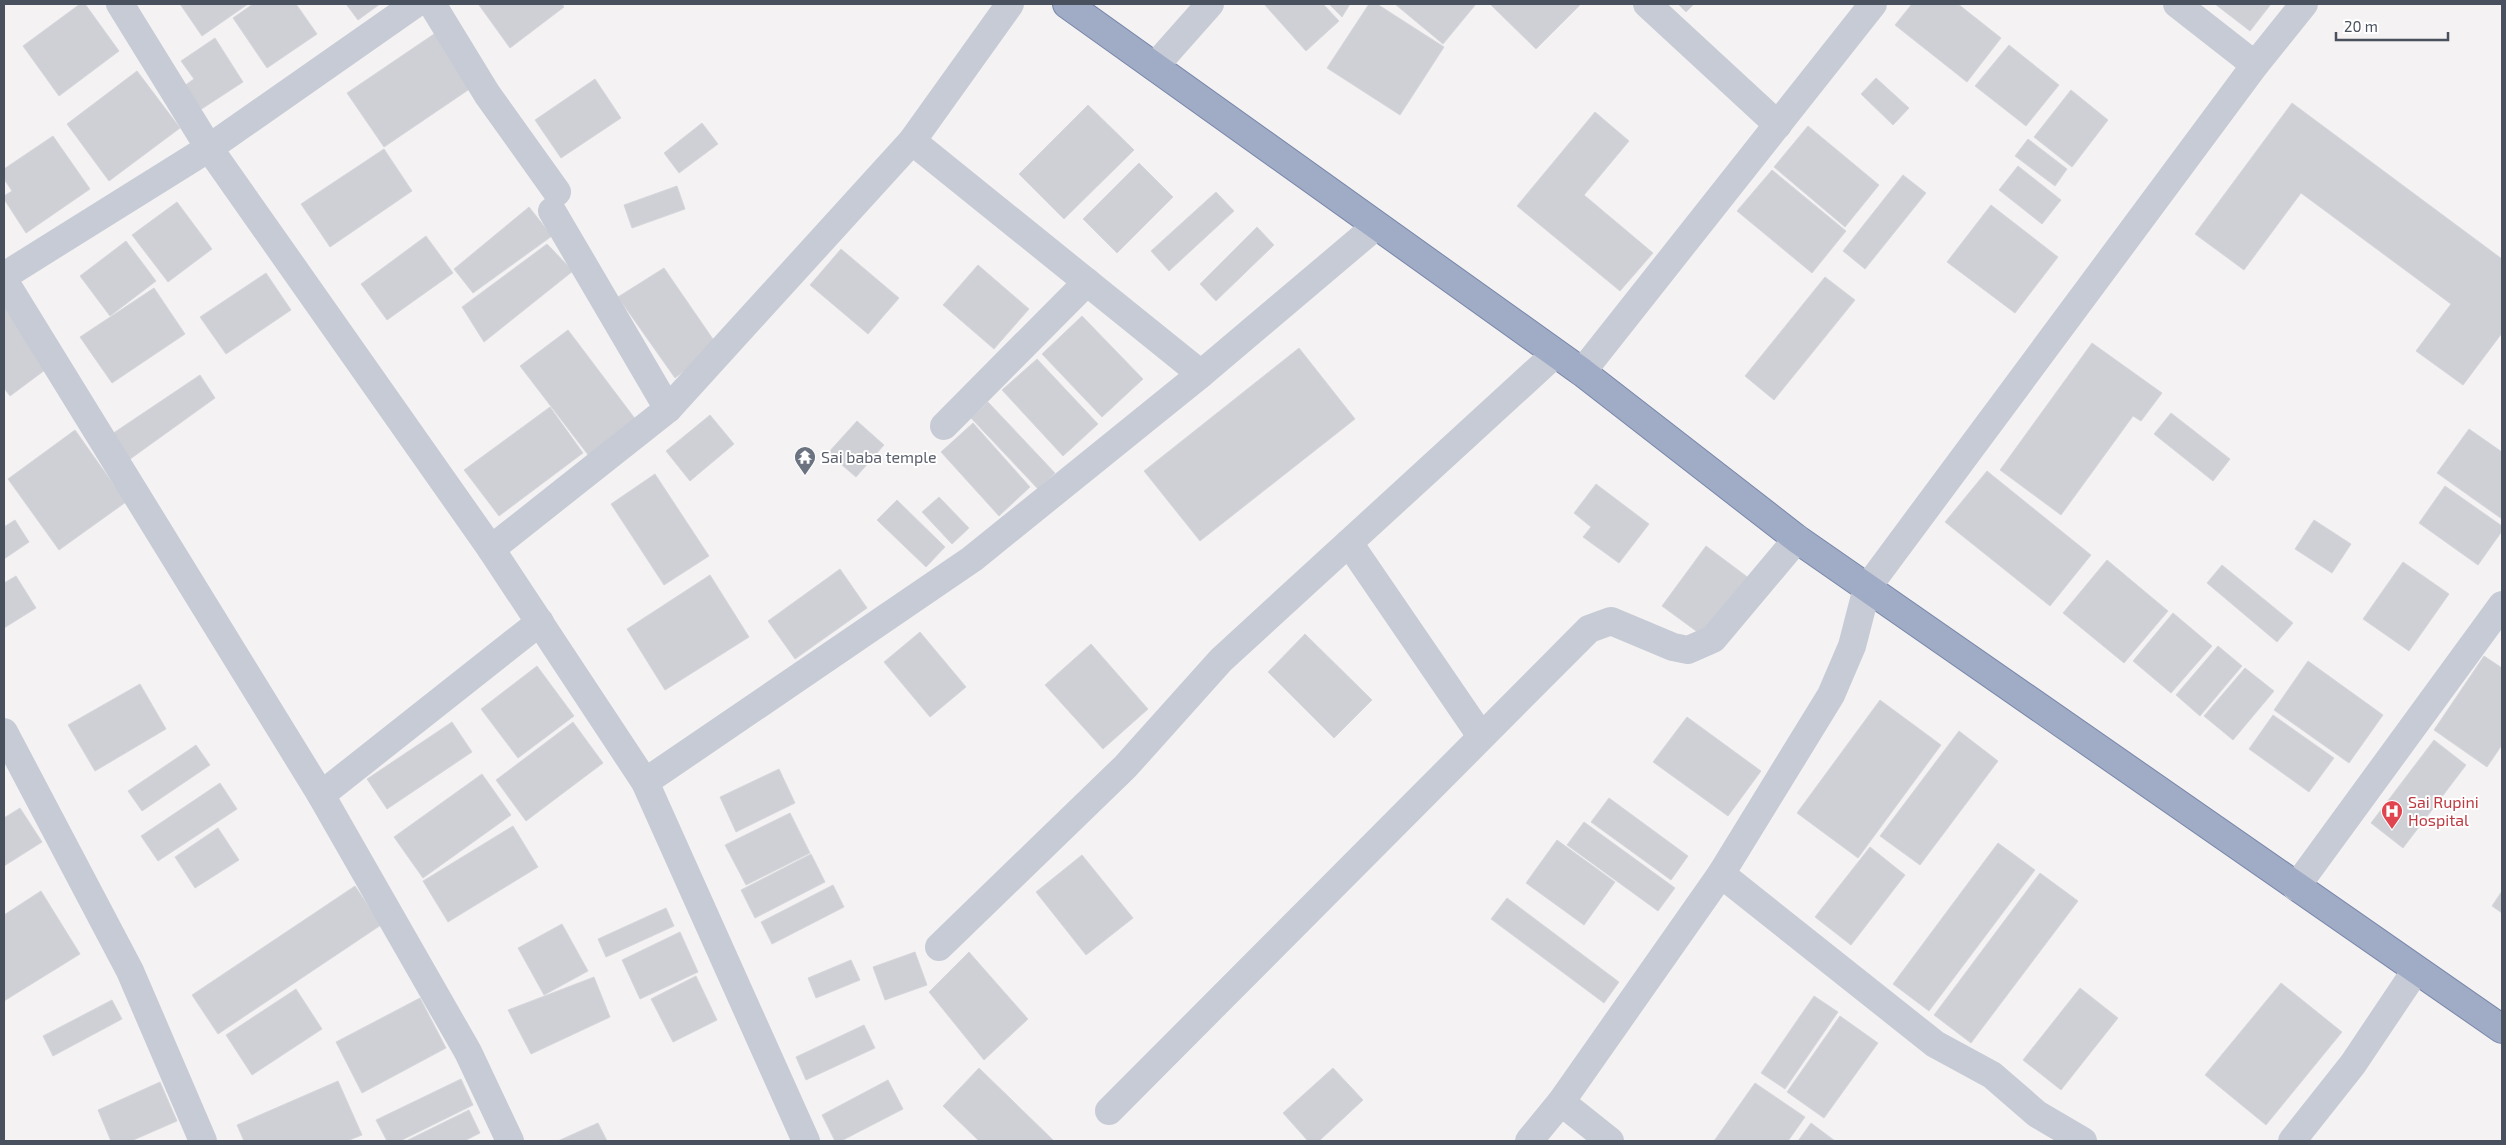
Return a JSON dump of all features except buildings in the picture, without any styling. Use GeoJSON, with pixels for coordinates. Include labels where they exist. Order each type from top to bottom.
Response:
{"type":"FeatureCollection","features":[{"type":"Feature","properties":{"kind":"highway"},"geometry":{"type":"LineString","coordinates":[[1067,4],[1582,372],[1797,539],[2502,1029]]}},
{"type":"Feature","properties":{"kind":"street"},"geometry":{"type":"LineString","coordinates":[[120,4],[209,148],[491,549],[645,782],[806,1141]]}},
{"type":"Feature","properties":{"kind":"street"},"geometry":{"type":"LineString","coordinates":[[4,276],[209,148],[415,4]]}},
{"type":"Feature","properties":{"kind":"street"},"geometry":{"type":"LineString","coordinates":[[432,4],[554,202],[668,409]]}},
{"type":"Feature","properties":{"kind":"street"},"geometry":{"type":"LineString","coordinates":[[491,549],[668,409],[912,141],[1010,4]]}},
{"type":"Feature","properties":{"kind":"street"},"geometry":{"type":"LineString","coordinates":[[1155,66],[1210,4]]}},
{"type":"Feature","properties":{"kind":"street"},"geometry":{"type":"LineString","coordinates":[[1647,4],[1778,125]]}},
{"type":"Feature","properties":{"kind":"street"},"geometry":{"type":"LineString","coordinates":[[1582,372],[1873,4]]}},
{"type":"Feature","properties":{"kind":"street"},"geometry":{"type":"LineString","coordinates":[[2177,4],[2255,65]]}},
{"type":"Feature","properties":{"kind":"street"},"geometry":{"type":"LineString","coordinates":[[1529,1141],[1561,1102],[1721,874],[1831,695],[1852,646],[1867,588],[2255,65],[2304,4]]}},
{"type":"Feature","properties":{"kind":"street"},"geometry":{"type":"LineString","coordinates":[[912,141],[1202,374]]}},
{"type":"Feature","properties":{"kind":"street"},"geometry":{"type":"LineString","coordinates":[[645,782],[972,559],[1202,374],[1376,226]]}},
{"type":"Feature","properties":{"kind":"street"},"geometry":{"type":"LineString","coordinates":[[4,280],[321,795],[468,1052],[510,1141]]}},
{"type":"Feature","properties":{"kind":"street"},"geometry":{"type":"LineString","coordinates":[[944,426],[1087,282]]}},
{"type":"Feature","properties":{"kind":"street"},"geometry":{"type":"LineString","coordinates":[[939,947],[1125,767],[1221,660],[1555,354]]}},
{"type":"Feature","properties":{"kind":"street"},"geometry":{"type":"LineString","coordinates":[[1109,1111],[1481,736],[1589,630],[1611,621],[1674,647],[1688,650],[1713,639],[1797,539]]}},
{"type":"Feature","properties":{"kind":"street"},"geometry":{"type":"LineString","coordinates":[[1349,542],[1481,736]]}},
{"type":"Feature","properties":{"kind":"street"},"geometry":{"type":"LineString","coordinates":[[2296,887],[2498,620]]}},
{"type":"Feature","properties":{"kind":"street"},"geometry":{"type":"LineString","coordinates":[[321,795],[540,622]]}},
{"type":"Feature","properties":{"kind":"street"},"geometry":{"type":"LineString","coordinates":[[4,732],[130,971],[203,1141]]}},
{"type":"Feature","properties":{"kind":"street"},"geometry":{"type":"LineString","coordinates":[[1721,874],[1935,1044],[1992,1076],[2037,1114],[2082,1141]]}},
{"type":"Feature","properties":{"kind":"street"},"geometry":{"type":"LineString","coordinates":[[2292,1141],[2353,1064],[2416,970]]}},
{"type":"Feature","properties":{"kind":"street"},"geometry":{"type":"LineString","coordinates":[[1561,1102],[1610,1141]]}},
{"type":"Feature","properties":{"kind":"place","name":"Sai baba temple"},"geometry":{"type":"Point","coordinates":[805,476]}},
{"type":"Feature","properties":{"kind":"place","name":"Sai Rupini Hospital"},"geometry":{"type":"Point","coordinates":[2392,830]}}]}
